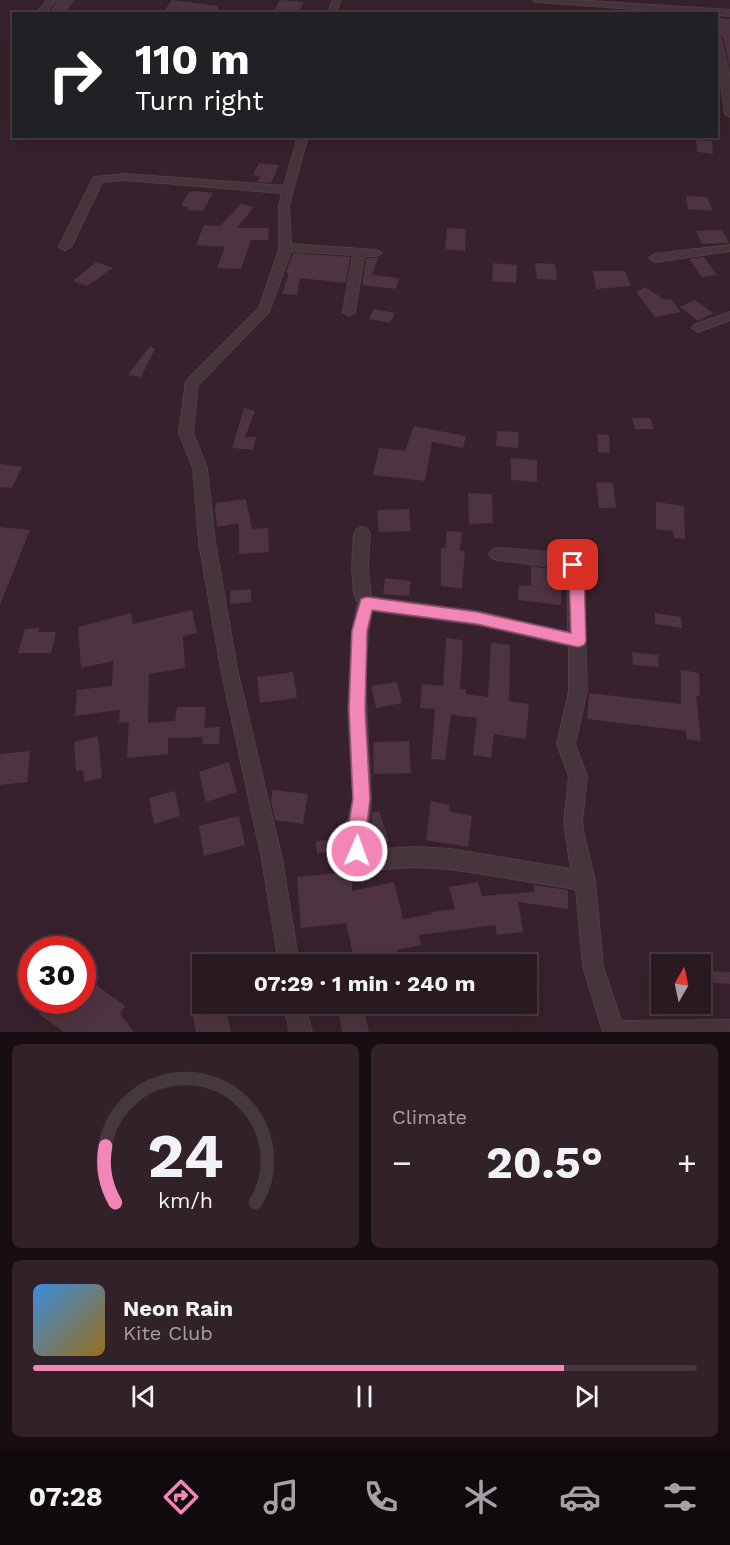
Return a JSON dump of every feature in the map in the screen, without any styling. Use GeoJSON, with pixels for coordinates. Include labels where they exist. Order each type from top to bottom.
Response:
{"type":"FeatureCollection","features":[{"type":"Feature","properties":{"kind":"street"},"geometry":{"type":"LineString","coordinates":[[42,12],[51,0]]}},
{"type":"Feature","properties":{"kind":"street"},"geometry":{"type":"LineString","coordinates":[[537,0],[698,12]]}},
{"type":"Feature","properties":{"kind":"street"},"geometry":{"type":"LineString","coordinates":[[545,11],[547,1]]}},
{"type":"Feature","properties":{"kind":"street"},"geometry":{"type":"LineString","coordinates":[[718,48],[730,114]]}},
{"type":"Feature","properties":{"kind":"street"},"geometry":{"type":"LineString","coordinates":[[287,954],[272,859],[229,669],[207,542],[200,468],[186,433],[190,384],[265,309],[285,247],[284,205],[302,138]]}},
{"type":"Feature","properties":{"kind":"street"},"geometry":{"type":"LineString","coordinates":[[65,247],[98,178],[126,177],[288,190]]}},
{"type":"Feature","properties":{"kind":"street"},"geometry":{"type":"LineString","coordinates":[[285,247],[376,253]]}},
{"type":"Feature","properties":{"kind":"street"},"geometry":{"type":"LineString","coordinates":[[655,258],[730,248]]}},
{"type":"Feature","properties":{"kind":"street"},"geometry":{"type":"LineString","coordinates":[[349,312],[359,252]]}},
{"type":"Feature","properties":{"kind":"street"},"geometry":{"type":"LineString","coordinates":[[698,328],[730,316]]}},
{"type":"Feature","properties":{"kind":"street"},"geometry":{"type":"LineString","coordinates":[[362,533],[360,568],[362,594],[366,603],[360,631],[357,709],[362,799],[356,830],[357,851],[360,857],[367,860],[415,856],[451,859],[585,881]]}},
{"type":"Feature","properties":{"kind":"street"},"geometry":{"type":"LineString","coordinates":[[497,554],[567,562],[573,565],[577,574],[578,691],[566,744],[577,770],[574,836],[585,881],[593,966],[614,1032]]}},
{"type":"Feature","properties":{"kind":"street"},"geometry":{"type":"LineString","coordinates":[[366,603],[477,618],[578,641]]}},
{"type":"Feature","properties":{"kind":"street"},"geometry":{"type":"LineString","coordinates":[[296,1014],[301,1032]]}},
{"type":"Feature","properties":{"kind":"street"},"geometry":{"type":"LineString","coordinates":[[621,1032],[730,1031]]}},
{"type":"Feature","properties":{"kind":"building"},"geometry":{"type":"Polygon","coordinates":[[[57,0],[75,0],[66,12],[50,12],[57,0]]]}},
{"type":"Feature","properties":{"kind":"building"},"geometry":{"type":"Polygon","coordinates":[[[172,0],[218,6],[218,12],[163,12],[172,0]]]}},
{"type":"Feature","properties":{"kind":"building"},"geometry":{"type":"Polygon","coordinates":[[[280,0],[304,2],[299,12],[273,12],[280,0]]]}},
{"type":"Feature","properties":{"kind":"building"},"geometry":{"type":"Polygon","coordinates":[[[718,18],[730,19],[730,67],[723,38],[718,35],[718,18]]]}},
{"type":"Feature","properties":{"kind":"building"},"geometry":{"type":"Polygon","coordinates":[[[696,140],[712,141],[713,154],[697,152],[696,140]]]}},
{"type":"Feature","properties":{"kind":"building"},"geometry":{"type":"Polygon","coordinates":[[[259,163],[279,165],[271,183],[257,182],[260,176],[253,175],[259,163]]]}},
{"type":"Feature","properties":{"kind":"building"},"geometry":{"type":"Polygon","coordinates":[[[189,192],[213,193],[203,211],[187,210],[188,207],[181,206],[189,192]]]}},
{"type":"Feature","properties":{"kind":"building"},"geometry":{"type":"Polygon","coordinates":[[[686,196],[707,197],[713,211],[688,209],[686,196]]]}},
{"type":"Feature","properties":{"kind":"building"},"geometry":{"type":"Polygon","coordinates":[[[241,204],[254,207],[237,228],[269,228],[268,240],[251,240],[241,269],[217,268],[225,247],[196,245],[204,225],[220,226],[241,204]]]}},
{"type":"Feature","properties":{"kind":"building"},"geometry":{"type":"Polygon","coordinates":[[[447,228],[466,229],[465,251],[445,249],[447,228]]]}},
{"type":"Feature","properties":{"kind":"building"},"geometry":{"type":"Polygon","coordinates":[[[722,230],[729,243],[702,244],[696,231],[722,230]]]}},
{"type":"Feature","properties":{"kind":"building"},"geometry":{"type":"Polygon","coordinates":[[[293,253],[350,257],[346,283],[300,278],[297,295],[282,294],[293,253]]]}},
{"type":"Feature","properties":{"kind":"building"},"geometry":{"type":"Polygon","coordinates":[[[704,257],[717,275],[702,277],[689,259],[704,257]]]}},
{"type":"Feature","properties":{"kind":"building"},"geometry":{"type":"Polygon","coordinates":[[[366,258],[378,258],[372,275],[399,278],[396,289],[362,285],[366,258]]]}},
{"type":"Feature","properties":{"kind":"building"},"geometry":{"type":"Polygon","coordinates":[[[96,262],[113,268],[87,286],[73,281],[96,262]]]}},
{"type":"Feature","properties":{"kind":"building"},"geometry":{"type":"Polygon","coordinates":[[[493,263],[517,265],[516,283],[492,281],[493,263]]]}},
{"type":"Feature","properties":{"kind":"building"},"geometry":{"type":"Polygon","coordinates":[[[535,263],[555,264],[557,280],[537,279],[535,263]]]}},
{"type":"Feature","properties":{"kind":"building"},"geometry":{"type":"Polygon","coordinates":[[[593,271],[625,271],[631,286],[596,289],[593,271]]]}},
{"type":"Feature","properties":{"kind":"building"},"geometry":{"type":"Polygon","coordinates":[[[645,287],[665,300],[671,299],[681,312],[655,317],[636,292],[645,287]]]}},
{"type":"Feature","properties":{"kind":"building"},"geometry":{"type":"Polygon","coordinates":[[[695,300],[713,313],[698,321],[680,307],[695,300]]]}},
{"type":"Feature","properties":{"kind":"building"},"geometry":{"type":"Polygon","coordinates":[[[374,309],[395,313],[390,323],[369,319],[374,309]]]}},
{"type":"Feature","properties":{"kind":"building"},"geometry":{"type":"Polygon","coordinates":[[[150,346],[155,349],[141,377],[128,375],[150,346]]]}},
{"type":"Feature","properties":{"kind":"building"},"geometry":{"type":"Polygon","coordinates":[[[244,408],[255,411],[245,437],[256,437],[253,450],[232,448],[244,408]]]}},
{"type":"Feature","properties":{"kind":"building"},"geometry":{"type":"Polygon","coordinates":[[[632,418],[650,418],[654,429],[635,429],[632,418]]]}},
{"type":"Feature","properties":{"kind":"building"},"geometry":{"type":"Polygon","coordinates":[[[414,426],[466,436],[463,448],[432,442],[425,481],[373,475],[379,448],[405,451],[414,426]]]}},
{"type":"Feature","properties":{"kind":"building"},"geometry":{"type":"Polygon","coordinates":[[[497,431],[519,432],[518,448],[496,446],[497,431]]]}},
{"type":"Feature","properties":{"kind":"building"},"geometry":{"type":"Polygon","coordinates":[[[597,434],[609,435],[610,453],[598,452],[597,434]]]}},
{"type":"Feature","properties":{"kind":"building"},"geometry":{"type":"Polygon","coordinates":[[[511,458],[537,460],[537,482],[511,480],[511,458]]]}},
{"type":"Feature","properties":{"kind":"building"},"geometry":{"type":"Polygon","coordinates":[[[0,464],[22,467],[12,488],[0,487],[0,464]]]}},
{"type":"Feature","properties":{"kind":"building"},"geometry":{"type":"Polygon","coordinates":[[[596,482],[613,483],[616,508],[599,508],[596,482]]]}},
{"type":"Feature","properties":{"kind":"building"},"geometry":{"type":"Polygon","coordinates":[[[468,493],[492,494],[493,523],[469,524],[468,493]]]}},
{"type":"Feature","properties":{"kind":"building"},"geometry":{"type":"Polygon","coordinates":[[[246,499],[252,529],[268,528],[269,552],[239,554],[239,523],[217,527],[216,503],[246,499]]]}},
{"type":"Feature","properties":{"kind":"building"},"geometry":{"type":"Polygon","coordinates":[[[656,502],[684,506],[685,539],[674,538],[673,531],[656,529],[656,502]]]}},
{"type":"Feature","properties":{"kind":"building"},"geometry":{"type":"Polygon","coordinates":[[[409,509],[411,531],[379,532],[377,510],[409,509]]]}},
{"type":"Feature","properties":{"kind":"building"},"geometry":{"type":"Polygon","coordinates":[[[0,527],[30,530],[0,605],[0,527]]]}},
{"type":"Feature","properties":{"kind":"building"},"geometry":{"type":"Polygon","coordinates":[[[447,531],[462,532],[460,551],[465,551],[462,589],[441,586],[441,548],[445,548],[447,531]]]}},
{"type":"Feature","properties":{"kind":"building"},"geometry":{"type":"Polygon","coordinates":[[[531,566],[565,572],[565,591],[561,590],[561,605],[518,600],[519,585],[531,586],[531,566]]]}},
{"type":"Feature","properties":{"kind":"building"},"geometry":{"type":"Polygon","coordinates":[[[385,578],[411,581],[409,596],[383,594],[385,578]]]}},
{"type":"Feature","properties":{"kind":"building"},"geometry":{"type":"Polygon","coordinates":[[[251,589],[251,602],[230,604],[230,591],[251,589]]]}},
{"type":"Feature","properties":{"kind":"building"},"geometry":{"type":"Polygon","coordinates":[[[192,610],[197,633],[183,636],[185,668],[149,674],[148,723],[175,721],[177,707],[206,707],[204,728],[220,727],[219,744],[202,744],[203,737],[168,738],[168,754],[127,758],[129,722],[119,723],[120,710],[75,716],[77,690],[112,686],[113,661],[81,668],[78,627],[131,613],[133,624],[192,610]]]}},
{"type":"Feature","properties":{"kind":"building"},"geometry":{"type":"Polygon","coordinates":[[[655,613],[681,617],[682,628],[655,624],[655,613]]]}},
{"type":"Feature","properties":{"kind":"building"},"geometry":{"type":"Polygon","coordinates":[[[39,628],[38,632],[56,632],[51,653],[18,653],[25,629],[39,628]]]}},
{"type":"Feature","properties":{"kind":"building"},"geometry":{"type":"Polygon","coordinates":[[[446,638],[463,640],[460,689],[466,689],[466,694],[488,697],[491,643],[510,645],[509,701],[529,704],[526,739],[494,734],[491,758],[473,755],[477,718],[451,715],[445,760],[431,759],[435,709],[420,708],[422,684],[443,686],[446,638]]]}},
{"type":"Feature","properties":{"kind":"building"},"geometry":{"type":"Polygon","coordinates":[[[632,652],[658,655],[659,667],[633,665],[632,652]]]}},
{"type":"Feature","properties":{"kind":"building"},"geometry":{"type":"Polygon","coordinates":[[[681,670],[699,673],[700,696],[696,696],[701,741],[687,739],[686,731],[587,719],[589,693],[681,704],[681,670]]]}},
{"type":"Feature","properties":{"kind":"building"},"geometry":{"type":"Polygon","coordinates":[[[293,672],[297,698],[260,703],[257,677],[293,672]]]}},
{"type":"Feature","properties":{"kind":"building"},"geometry":{"type":"Polygon","coordinates":[[[397,682],[402,703],[376,708],[371,686],[397,682]]]}},
{"type":"Feature","properties":{"kind":"building"},"geometry":{"type":"Polygon","coordinates":[[[98,736],[102,778],[84,782],[83,770],[76,771],[74,742],[98,736]]]}},
{"type":"Feature","properties":{"kind":"building"},"geometry":{"type":"Polygon","coordinates":[[[409,741],[411,773],[374,774],[373,742],[409,741]]]}},
{"type":"Feature","properties":{"kind":"building"},"geometry":{"type":"Polygon","coordinates":[[[30,751],[27,782],[0,785],[0,754],[30,751]]]}},
{"type":"Feature","properties":{"kind":"building"},"geometry":{"type":"Polygon","coordinates":[[[229,762],[237,792],[206,802],[199,772],[229,762]]]}},
{"type":"Feature","properties":{"kind":"building"},"geometry":{"type":"Polygon","coordinates":[[[273,790],[308,794],[303,824],[275,820],[271,801],[273,790]]]}},
{"type":"Feature","properties":{"kind":"building"},"geometry":{"type":"Polygon","coordinates":[[[175,791],[180,816],[154,824],[149,798],[175,791]]]}},
{"type":"Feature","properties":{"kind":"building"},"geometry":{"type":"Polygon","coordinates":[[[431,801],[450,805],[449,811],[472,816],[468,847],[426,840],[431,801]]]}},
{"type":"Feature","properties":{"kind":"building"},"geometry":{"type":"Polygon","coordinates":[[[379,811],[389,841],[369,847],[372,813],[379,811]]]}},
{"type":"Feature","properties":{"kind":"building"},"geometry":{"type":"Polygon","coordinates":[[[239,816],[245,845],[204,856],[199,826],[239,816]]]}},
{"type":"Feature","properties":{"kind":"building"},"geometry":{"type":"Polygon","coordinates":[[[338,839],[339,851],[317,853],[316,841],[338,839]]]}},
{"type":"Feature","properties":{"kind":"building"},"geometry":{"type":"Polygon","coordinates":[[[339,859],[348,860],[352,866],[352,891],[394,882],[403,919],[455,909],[449,887],[478,882],[482,896],[534,892],[534,885],[568,890],[568,909],[518,902],[523,932],[497,935],[495,925],[419,935],[421,945],[397,950],[398,954],[353,954],[346,923],[301,928],[297,877],[338,873],[339,859]]]}},
{"type":"Feature","properties":{"kind":"building"},"geometry":{"type":"Polygon","coordinates":[[[712,971],[730,972],[730,984],[714,983],[712,971]]]}},
{"type":"Feature","properties":{"kind":"building"},"geometry":{"type":"Polygon","coordinates":[[[96,985],[125,1006],[120,1014],[134,1032],[64,1032],[39,1014],[96,1014],[96,985]]]}},
{"type":"Feature","properties":{"kind":"building"},"geometry":{"type":"Polygon","coordinates":[[[192,1014],[227,1014],[231,1032],[196,1032],[192,1014]]]}},
{"type":"Feature","properties":{"kind":"building"},"geometry":{"type":"Polygon","coordinates":[[[339,1014],[365,1014],[369,1032],[342,1032],[339,1014]]]}},
{"type":"Feature","properties":{"kind":"route"},"geometry":{"type":"LineString","coordinates":[[357,851],[356,830],[362,799],[357,709],[360,631],[366,603],[477,618],[578,641],[577,574],[573,565]]}}]}
